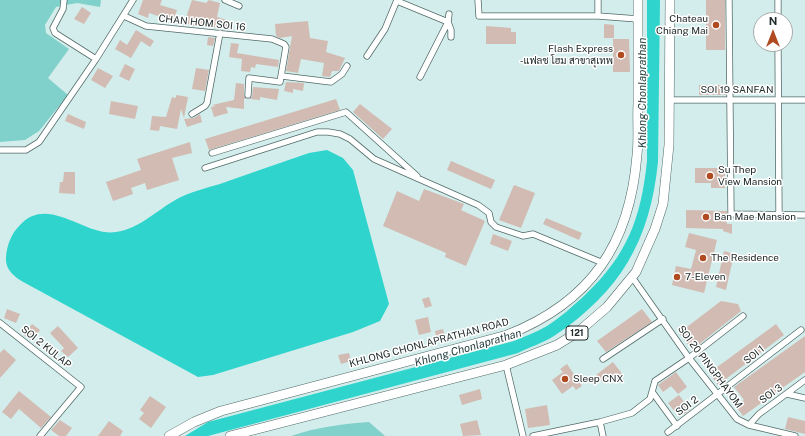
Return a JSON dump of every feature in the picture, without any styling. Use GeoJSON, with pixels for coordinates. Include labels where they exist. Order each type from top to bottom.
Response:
{"type":"FeatureCollection","features":[{"type":"Feature","properties":{"kind":"main road","name":"KHLONG CHONLAPRATHAN ROAD"},"geometry":{"type":"LineString","coordinates":[[169,436],[194,422],[220,411],[507,335],[528,327],[569,301],[588,282],[603,263],[624,223],[637,154],[638,0]]}},
{"type":"Feature","properties":{"kind":"main road","name":"121"},"geometry":{"type":"LineString","coordinates":[[230,436],[506,365],[556,345],[578,332],[607,307],[632,277],[641,263],[663,204],[669,145],[670,0]]}},
{"type":"Feature","properties":{"kind":"street"},"geometry":{"type":"LineString","coordinates":[[64,0],[63,9],[53,28],[55,32],[96,59]]}},
{"type":"Feature","properties":{"kind":"street"},"geometry":{"type":"LineString","coordinates":[[0,150],[26,150],[39,142],[96,59],[133,0]]}},
{"type":"Feature","properties":{"kind":"street"},"geometry":{"type":"LineString","coordinates":[[225,0],[238,6]]}},
{"type":"Feature","properties":{"kind":"street"},"geometry":{"type":"LineString","coordinates":[[478,0],[479,16],[598,16],[638,19]]}},
{"type":"Feature","properties":{"kind":"street"},"geometry":{"type":"LineString","coordinates":[[598,0],[598,16]]}},
{"type":"Feature","properties":{"kind":"street"},"geometry":{"type":"LineString","coordinates":[[729,0],[731,214],[805,215]]}},
{"type":"Feature","properties":{"kind":"street"},"geometry":{"type":"LineString","coordinates":[[778,0],[778,12]]}},
{"type":"Feature","properties":{"kind":"street"},"geometry":{"type":"LineString","coordinates":[[367,56],[385,29],[397,1],[448,22],[451,30],[451,37]]}},
{"type":"Feature","properties":{"kind":"street"},"geometry":{"type":"LineString","coordinates":[[420,77],[448,22],[449,14]]}},
{"type":"Feature","properties":{"kind":"street","name":"CHAN HOM SOI 16"},"geometry":{"type":"LineString","coordinates":[[124,16],[146,26],[272,39],[284,44],[286,47],[282,76]]}},
{"type":"Feature","properties":{"kind":"street"},"geometry":{"type":"LineString","coordinates":[[192,114],[205,106],[207,103],[220,33]]}},
{"type":"Feature","properties":{"kind":"street"},"geometry":{"type":"LineString","coordinates":[[778,52],[779,215]]}},
{"type":"Feature","properties":{"kind":"street"},"geometry":{"type":"LineString","coordinates":[[248,95],[249,78],[280,82],[282,76],[331,82],[342,74],[347,66]]}},
{"type":"Feature","properties":{"kind":"street","name":"SOI 19 SANFAN"},"geometry":{"type":"LineString","coordinates":[[670,100],[805,100]]}},
{"type":"Feature","properties":{"kind":"street"},"geometry":{"type":"LineString","coordinates":[[212,152],[346,112],[422,180]]}},
{"type":"Feature","properties":{"kind":"street"},"geometry":{"type":"LineString","coordinates":[[205,168],[306,135],[328,132],[340,134],[350,139],[374,159],[483,208],[489,213],[491,222],[496,227],[523,236],[533,234],[603,263]]}},
{"type":"Feature","properties":{"kind":"street","name":"SOI 20 PINGPHAYOM"},"geometry":{"type":"LineString","coordinates":[[632,277],[663,318],[689,358],[737,419],[749,425],[795,436]]}},
{"type":"Feature","properties":{"kind":"street"},"geometry":{"type":"LineString","coordinates":[[533,436],[600,422],[632,413],[650,399],[656,381],[689,358],[743,316]]}},
{"type":"Feature","properties":{"kind":"street"},"geometry":{"type":"LineString","coordinates":[[603,359],[663,318]]}},
{"type":"Feature","properties":{"kind":"street","name":"SOI 2 KULAP"},"geometry":{"type":"LineString","coordinates":[[0,323],[81,387],[40,436]]}},
{"type":"Feature","properties":{"kind":"street","name":"SOI 1"},"geometry":{"type":"LineString","coordinates":[[717,395],[801,330]]}},
{"type":"Feature","properties":{"kind":"street"},"geometry":{"type":"LineString","coordinates":[[506,365],[522,436]]}},
{"type":"Feature","properties":{"kind":"street","name":"SOI 3"},"geometry":{"type":"LineString","coordinates":[[749,425],[759,414],[805,380]]}},
{"type":"Feature","properties":{"kind":"street"},"geometry":{"type":"LineString","coordinates":[[653,393],[677,426]]}},
{"type":"Feature","properties":{"kind":"street"},"geometry":{"type":"LineString","coordinates":[[787,394],[805,398]]}},
{"type":"Feature","properties":{"kind":"street","name":"SOI 2"},"geometry":{"type":"LineString","coordinates":[[668,432],[717,395]]}},
{"type":"Feature","properties":{"kind":"street"},"geometry":{"type":"LineString","coordinates":[[600,422],[603,436]]}},
{"type":"Feature","properties":{"kind":"shaded area"},"geometry":{"type":"Polygon","coordinates":[[[0,0],[101,0],[100,7],[77,3],[56,7],[45,25],[46,33],[69,49],[48,78],[68,95],[39,131],[25,140],[0,142],[0,0]]]}},
{"type":"Feature","properties":{"kind":"shaded area"},"geometry":{"type":"Polygon","coordinates":[[[647,0],[660,0],[658,162],[654,190],[648,216],[639,240],[628,262],[614,282],[597,301],[577,319],[554,336],[518,353],[208,436],[185,436],[208,422],[514,341],[547,326],[562,316],[585,295],[612,265],[630,235],[641,201],[647,161],[647,0]]]}},
{"type":"Feature","properties":{"kind":"shaded area"},"geometry":{"type":"Polygon","coordinates":[[[327,150],[343,158],[353,170],[389,304],[380,321],[353,332],[213,375],[198,377],[23,282],[12,274],[7,266],[6,257],[8,244],[17,228],[31,217],[42,214],[55,215],[92,229],[104,232],[116,232],[140,223],[170,203],[187,194],[309,153],[327,150]]]}},
{"type":"Feature","properties":{"kind":"shaded area"},"geometry":{"type":"Polygon","coordinates":[[[369,422],[385,436],[291,436],[330,426],[369,422]]]}},
{"type":"Feature","properties":{"kind":"building"},"geometry":{"type":"Polygon","coordinates":[[[143,0],[162,0],[160,5],[177,10],[173,21],[149,13],[148,18],[138,14],[143,0]]]}},
{"type":"Feature","properties":{"kind":"building"},"geometry":{"type":"Polygon","coordinates":[[[192,0],[206,3],[209,0],[220,3],[217,17],[233,22],[231,30],[196,24],[195,26],[184,23],[192,0]]]}},
{"type":"Feature","properties":{"kind":"building","name":"Chateau Chiang Mai"},"geometry":{"type":"Polygon","coordinates":[[[706,0],[725,0],[725,50],[706,50],[706,0]]]}},
{"type":"Feature","properties":{"kind":"building"},"geometry":{"type":"Polygon","coordinates":[[[82,7],[91,13],[84,24],[74,19],[82,7]]]}},
{"type":"Feature","properties":{"kind":"building"},"geometry":{"type":"Polygon","coordinates":[[[308,21],[310,38],[328,41],[326,52],[345,58],[339,71],[332,71],[330,77],[322,76],[324,63],[301,59],[298,73],[286,71],[292,36],[280,38],[276,36],[275,24],[308,21]]]}},
{"type":"Feature","properties":{"kind":"building"},"geometry":{"type":"Polygon","coordinates":[[[604,24],[614,25],[614,38],[604,38],[604,24]]]}},
{"type":"Feature","properties":{"kind":"building"},"geometry":{"type":"Polygon","coordinates":[[[486,26],[511,28],[511,32],[516,32],[516,44],[486,44],[486,26]]]}},
{"type":"Feature","properties":{"kind":"building"},"geometry":{"type":"Polygon","coordinates":[[[136,30],[154,41],[150,47],[141,41],[131,58],[115,49],[120,40],[127,45],[136,30]]]}},
{"type":"Feature","properties":{"kind":"building"},"geometry":{"type":"Polygon","coordinates":[[[208,37],[215,38],[213,46],[207,45],[208,37]]]}},
{"type":"Feature","properties":{"kind":"building","name":"Flash Express -แฟลช โฮม สาขาสุเทพ"},"geometry":{"type":"Polygon","coordinates":[[[613,39],[629,39],[630,72],[613,72],[613,39]]]}},
{"type":"Feature","properties":{"kind":"building"},"geometry":{"type":"Polygon","coordinates":[[[231,43],[239,44],[237,53],[279,60],[278,67],[256,64],[255,68],[251,67],[250,72],[241,71],[242,59],[229,57],[231,43]]]}},
{"type":"Feature","properties":{"kind":"building"},"geometry":{"type":"Polygon","coordinates":[[[125,64],[135,69],[129,81],[119,76],[125,64]]]}},
{"type":"Feature","properties":{"kind":"building"},"geometry":{"type":"Polygon","coordinates":[[[98,68],[113,76],[105,88],[91,80],[98,68]]]}},
{"type":"Feature","properties":{"kind":"building"},"geometry":{"type":"Polygon","coordinates":[[[196,68],[209,70],[205,91],[192,89],[196,68]]]}},
{"type":"Feature","properties":{"kind":"building"},"geometry":{"type":"Polygon","coordinates":[[[286,82],[304,83],[303,91],[293,89],[293,93],[284,91],[286,82]]]}},
{"type":"Feature","properties":{"kind":"building"},"geometry":{"type":"Polygon","coordinates":[[[236,83],[244,84],[244,95],[246,99],[244,99],[244,109],[226,107],[228,113],[214,117],[211,107],[216,106],[212,105],[234,100],[236,83]]]}},
{"type":"Feature","properties":{"kind":"building"},"geometry":{"type":"Polygon","coordinates":[[[699,85],[726,85],[726,95],[699,95],[699,85]]]}},
{"type":"Feature","properties":{"kind":"building"},"geometry":{"type":"Polygon","coordinates":[[[253,87],[279,89],[277,100],[260,97],[260,100],[249,99],[252,97],[253,87]]]}},
{"type":"Feature","properties":{"kind":"building"},"geometry":{"type":"Polygon","coordinates":[[[176,95],[188,97],[184,118],[181,109],[177,129],[160,126],[159,131],[150,130],[152,116],[166,117],[172,97],[176,98],[176,95]]]}},
{"type":"Feature","properties":{"kind":"building"},"geometry":{"type":"Polygon","coordinates":[[[336,99],[340,110],[209,150],[205,139],[336,99]]]}},
{"type":"Feature","properties":{"kind":"building"},"geometry":{"type":"Polygon","coordinates":[[[111,101],[138,106],[135,119],[109,114],[111,101]]]}},
{"type":"Feature","properties":{"kind":"building"},"geometry":{"type":"Polygon","coordinates":[[[360,104],[392,129],[383,139],[353,112],[360,104]]]}},
{"type":"Feature","properties":{"kind":"building"},"geometry":{"type":"Polygon","coordinates":[[[68,114],[86,122],[84,129],[65,121],[68,114]]]}},
{"type":"Feature","properties":{"kind":"building"},"geometry":{"type":"Polygon","coordinates":[[[200,114],[202,122],[187,127],[184,119],[194,118],[200,114]]]}},
{"type":"Feature","properties":{"kind":"building"},"geometry":{"type":"Polygon","coordinates":[[[190,142],[192,153],[172,158],[179,180],[147,190],[145,183],[131,188],[133,194],[113,201],[106,182],[141,170],[137,159],[190,142]]]}},
{"type":"Feature","properties":{"kind":"building"},"geometry":{"type":"Polygon","coordinates":[[[451,161],[495,180],[491,189],[447,170],[451,161]]]}},
{"type":"Feature","properties":{"kind":"building","name":"Su Thep View Mansion"},"geometry":{"type":"Polygon","coordinates":[[[695,168],[725,168],[725,188],[711,188],[711,183],[695,183],[695,168]]]}},
{"type":"Feature","properties":{"kind":"building"},"geometry":{"type":"Polygon","coordinates":[[[64,172],[75,172],[75,194],[59,193],[60,182],[63,182],[64,172]]]}},
{"type":"Feature","properties":{"kind":"building"},"geometry":{"type":"Polygon","coordinates":[[[514,185],[535,193],[521,228],[499,220],[514,185]]]}},
{"type":"Feature","properties":{"kind":"building"},"geometry":{"type":"Polygon","coordinates":[[[424,189],[464,204],[461,210],[485,221],[466,266],[445,257],[446,253],[383,226],[397,191],[419,201],[424,189]]]}},
{"type":"Feature","properties":{"kind":"building","name":"Ban Mae Mansion"},"geometry":{"type":"Polygon","coordinates":[[[686,210],[727,211],[727,224],[732,224],[732,234],[723,231],[723,229],[686,228],[686,210]]]}},
{"type":"Feature","properties":{"kind":"building"},"geometry":{"type":"Polygon","coordinates":[[[546,218],[582,233],[579,240],[543,224],[546,218]]]}},
{"type":"Feature","properties":{"kind":"building","name":"The Residence"},"geometry":{"type":"Polygon","coordinates":[[[689,233],[717,240],[704,293],[672,285],[676,266],[691,269],[696,250],[685,247],[689,233]]]}},
{"type":"Feature","properties":{"kind":"building"},"geometry":{"type":"Polygon","coordinates":[[[493,234],[512,241],[508,251],[490,244],[493,234]]]}},
{"type":"Feature","properties":{"kind":"building"},"geometry":{"type":"Polygon","coordinates":[[[724,251],[734,254],[726,290],[716,287],[724,251]]]}},
{"type":"Feature","properties":{"kind":"building"},"geometry":{"type":"Polygon","coordinates":[[[429,297],[432,306],[425,308],[422,299],[429,297]]]}},
{"type":"Feature","properties":{"kind":"building"},"geometry":{"type":"Polygon","coordinates":[[[721,301],[738,304],[741,311],[692,350],[679,333],[721,301]]]}},
{"type":"Feature","properties":{"kind":"building"},"geometry":{"type":"Polygon","coordinates":[[[7,309],[20,314],[16,323],[4,318],[7,309]]]}},
{"type":"Feature","properties":{"kind":"building"},"geometry":{"type":"Polygon","coordinates":[[[642,309],[652,322],[606,352],[597,341],[642,309]]]}},
{"type":"Feature","properties":{"kind":"building"},"geometry":{"type":"Polygon","coordinates":[[[428,317],[431,332],[419,335],[415,320],[428,317]]]}},
{"type":"Feature","properties":{"kind":"building"},"geometry":{"type":"Polygon","coordinates":[[[32,324],[40,330],[33,340],[31,340],[24,335],[32,324]]]}},
{"type":"Feature","properties":{"kind":"building"},"geometry":{"type":"Polygon","coordinates":[[[776,324],[784,335],[718,385],[709,373],[776,324]]]}},
{"type":"Feature","properties":{"kind":"building"},"geometry":{"type":"Polygon","coordinates":[[[58,326],[78,348],[68,357],[61,351],[64,348],[50,333],[58,326]]]}},
{"type":"Feature","properties":{"kind":"building"},"geometry":{"type":"Polygon","coordinates":[[[443,329],[446,339],[437,341],[435,331],[443,329]]]}},
{"type":"Feature","properties":{"kind":"building"},"geometry":{"type":"Polygon","coordinates":[[[805,336],[805,372],[743,416],[736,406],[744,400],[734,387],[805,336]]]}},
{"type":"Feature","properties":{"kind":"building"},"geometry":{"type":"Polygon","coordinates":[[[4,349],[16,360],[0,378],[0,353],[4,349]]]}},
{"type":"Feature","properties":{"kind":"building"},"geometry":{"type":"Polygon","coordinates":[[[349,353],[351,361],[341,364],[338,355],[349,353]]]}},
{"type":"Feature","properties":{"kind":"building"},"geometry":{"type":"Polygon","coordinates":[[[613,362],[623,375],[615,382],[610,376],[602,382],[596,375],[613,362]]]}},
{"type":"Feature","properties":{"kind":"building","name":"Sleep CNX"},"geometry":{"type":"Polygon","coordinates":[[[567,364],[582,386],[576,390],[573,386],[562,394],[552,380],[563,372],[560,369],[567,364]]]}},
{"type":"Feature","properties":{"kind":"building"},"geometry":{"type":"Polygon","coordinates":[[[676,372],[687,387],[678,394],[671,386],[663,392],[658,385],[676,372]]]}},
{"type":"Feature","properties":{"kind":"building"},"geometry":{"type":"Polygon","coordinates":[[[480,389],[482,399],[462,405],[459,395],[480,389]]]}},
{"type":"Feature","properties":{"kind":"building"},"geometry":{"type":"Polygon","coordinates":[[[19,391],[51,417],[41,428],[19,409],[11,419],[2,412],[19,391]]]}},
{"type":"Feature","properties":{"kind":"building"},"geometry":{"type":"Polygon","coordinates":[[[679,395],[690,410],[684,414],[680,408],[675,412],[668,403],[679,395]]]}},
{"type":"Feature","properties":{"kind":"building"},"geometry":{"type":"Polygon","coordinates":[[[150,396],[166,407],[151,428],[139,419],[144,413],[140,410],[150,396]]]}},
{"type":"Feature","properties":{"kind":"building"},"geometry":{"type":"Polygon","coordinates":[[[547,405],[550,425],[528,428],[525,409],[547,405]]]}},
{"type":"Feature","properties":{"kind":"building"},"geometry":{"type":"Polygon","coordinates":[[[788,417],[805,421],[805,434],[785,429],[788,417]]]}},
{"type":"Feature","properties":{"kind":"building"},"geometry":{"type":"Polygon","coordinates":[[[60,420],[72,428],[66,436],[59,436],[51,430],[60,420]]]}},
{"type":"Feature","properties":{"kind":"building"},"geometry":{"type":"Polygon","coordinates":[[[477,420],[481,435],[463,436],[460,424],[477,420]]]}},
{"type":"Feature","properties":{"kind":"building"},"geometry":{"type":"Polygon","coordinates":[[[109,421],[123,431],[120,436],[98,436],[109,421]]]}},
{"type":"Feature","properties":{"kind":"place","name":"Chateau Chiang Mai"},"geometry":{"type":"Point","coordinates":[716,25]}},
{"type":"Feature","properties":{"kind":"place","name":"Flash Express -แฟลช โฮม สาขาสุเทพ"},"geometry":{"type":"Point","coordinates":[621,55]}},
{"type":"Feature","properties":{"kind":"place","name":"Su Thep View Mansion"},"geometry":{"type":"Point","coordinates":[710,176]}},
{"type":"Feature","properties":{"kind":"place","name":"Ban Mae Mansion"},"geometry":{"type":"Point","coordinates":[706,217]}},
{"type":"Feature","properties":{"kind":"place","name":"The Residence"},"geometry":{"type":"Point","coordinates":[703,258]}},
{"type":"Feature","properties":{"kind":"place","name":"7-Eleven"},"geometry":{"type":"Point","coordinates":[677,277]}},
{"type":"Feature","properties":{"kind":"place","name":"Sleep CNX"},"geometry":{"type":"Point","coordinates":[565,379]}},
{"type":"Feature","properties":{"kind":"water label","name":"Khlong Chonlaprathan"},"geometry":{"type":"Point","coordinates":[643,93]}},
{"type":"Feature","properties":{"kind":"water label","name":"Khlong Chonlaprathan"},"geometry":{"type":"Point","coordinates":[468,348]}}]}
